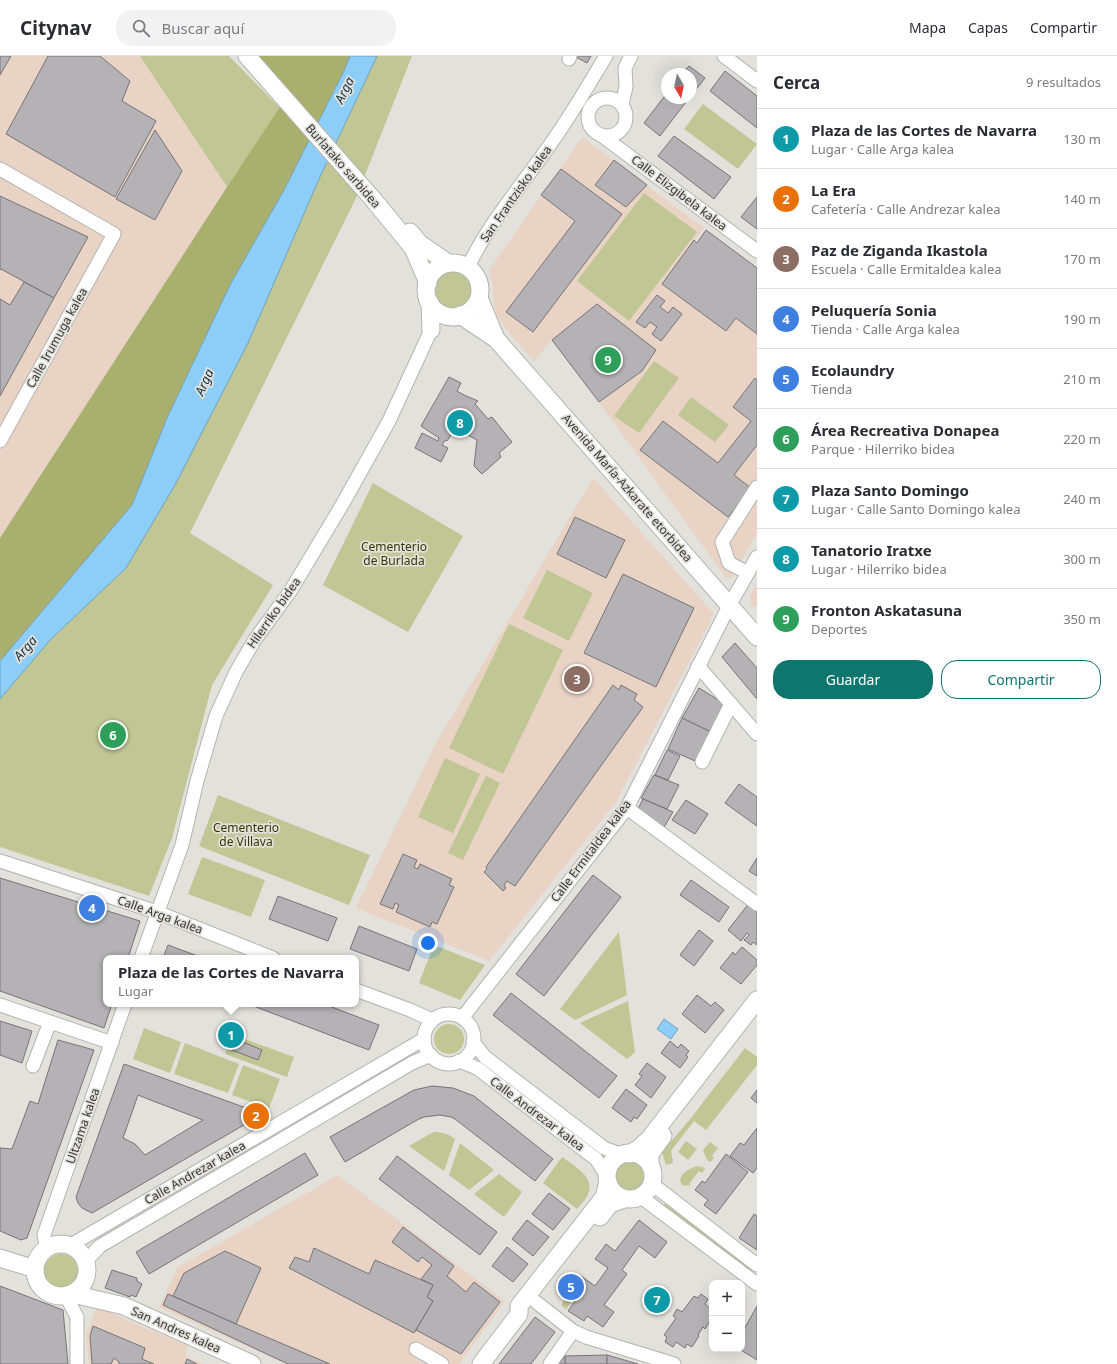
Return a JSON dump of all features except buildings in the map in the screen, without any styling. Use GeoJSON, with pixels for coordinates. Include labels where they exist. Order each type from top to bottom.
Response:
{"type":"FeatureCollection","features":[{"type":"Feature","properties":{"kind":"main road","name":"Burlatako sarbidea"},"geometry":{"type":"LineString","coordinates":[[247,56],[281,87]]}},
{"type":"Feature","properties":{"kind":"main road","name":"Burlatako sarbidea"},"geometry":{"type":"LineString","coordinates":[[259,56],[281,87],[373,195],[413,248],[428,283]]}},
{"type":"Feature","properties":{"kind":"main road","name":"Burlatako sarbidea"},"geometry":{"type":"LineString","coordinates":[[373,195],[419,242],[448,264]]}},
{"type":"Feature","properties":{"kind":"main road"},"geometry":{"type":"LineString","coordinates":[[431,330],[456,316],[470,311],[479,298],[479,281],[468,267],[462,264],[443,265],[433,272],[428,283],[427,290],[430,303],[442,314],[456,316],[496,339]]}},
{"type":"Feature","properties":{"kind":"main road"},"geometry":{"type":"LineString","coordinates":[[479,298],[496,339]]}},
{"type":"Feature","properties":{"kind":"main road","name":"Hilerriko bidea"},"geometry":{"type":"LineString","coordinates":[[430,303],[431,330]]}},
{"type":"Feature","properties":{"kind":"main road","name":"Avenida María-Azkarate etorbidea"},"geometry":{"type":"LineString","coordinates":[[496,339],[757,637]]}},
{"type":"Feature","properties":{"kind":"main road"},"geometry":{"type":"LineString","coordinates":[[481,1364],[519,1314],[519,1306],[604,1197],[608,1169],[611,1163],[625,1154],[638,1149],[649,1139],[757,1000]]}},
{"type":"Feature","properties":{"kind":"main road"},"geometry":{"type":"LineString","coordinates":[[607,1179],[610,1188],[624,1199],[630,1200],[641,1197],[649,1189],[653,1178],[650,1165],[650,1154],[656,1144],[757,1016]]}},
{"type":"Feature","properties":{"kind":"main road"},"geometry":{"type":"LineString","coordinates":[[625,1154],[636,1154],[642,1157],[650,1165]]}},
{"type":"Feature","properties":{"kind":"main road"},"geometry":{"type":"LineString","coordinates":[[519,1314],[527,1313],[610,1204],[624,1199]]}},
{"type":"Feature","properties":{"kind":"main road"},"geometry":{"type":"LineString","coordinates":[[62,1244],[69,1246],[76,1249],[86,1260],[88,1270],[86,1279],[81,1288],[69,1295],[58,1296],[50,1294],[39,1284],[36,1277],[35,1269],[37,1261],[41,1254],[54,1245],[62,1244]]}},
{"type":"Feature","properties":{"kind":"main road"},"geometry":{"type":"LineString","coordinates":[[0,1258],[35,1269]]}},
{"type":"Feature","properties":{"kind":"main road"},"geometry":{"type":"LineString","coordinates":[[86,1279],[99,1300]]}},
{"type":"Feature","properties":{"kind":"main road","name":"San Andres kalea"},"geometry":{"type":"LineString","coordinates":[[69,1295],[124,1306],[252,1364]]}},
{"type":"Feature","properties":{"kind":"street","name":"San Frantzisko kalea"},"geometry":{"type":"LineString","coordinates":[[468,267],[475,252],[549,147],[606,56]]}},
{"type":"Feature","properties":{"kind":"street"},"geometry":{"type":"LineString","coordinates":[[622,104],[626,87],[625,68],[631,56]]}},
{"type":"Feature","properties":{"kind":"street"},"geometry":{"type":"LineString","coordinates":[[724,56],[757,81]]}},
{"type":"Feature","properties":{"kind":"street"},"geometry":{"type":"LineString","coordinates":[[605,98],[614,98],[622,104],[627,118],[624,126],[616,134],[607,136],[601,135],[594,131],[589,124],[588,117],[590,108],[593,104],[598,100],[605,98]]}},
{"type":"Feature","properties":{"kind":"street"},"geometry":{"type":"LineString","coordinates":[[579,101],[590,108]]}},
{"type":"Feature","properties":{"kind":"street"},"geometry":{"type":"LineString","coordinates":[[565,121],[589,124]]}},
{"type":"Feature","properties":{"kind":"street","name":"Calle Elizgibela kalea"},"geometry":{"type":"LineString","coordinates":[[601,135],[757,251]]}},
{"type":"Feature","properties":{"kind":"street","name":"Calle Irumuga kalea"},"geometry":{"type":"LineString","coordinates":[[0,169],[114,234],[0,441]]}},
{"type":"Feature","properties":{"kind":"street","name":"Hilerriko bidea"},"geometry":{"type":"LineString","coordinates":[[158,912],[182,845],[197,781],[216,716],[236,672],[254,641],[291,590],[342,505],[389,421],[431,330]]}},
{"type":"Feature","properties":{"kind":"street"},"geometry":{"type":"LineString","coordinates":[[748,573],[728,563],[722,542],[757,487]]}},
{"type":"Feature","properties":{"kind":"street","name":"Calle Ermitaldea kalea"},"geometry":{"type":"LineString","coordinates":[[462,1018],[627,808],[729,606],[757,557]]}},
{"type":"Feature","properties":{"kind":"street"},"geometry":{"type":"LineString","coordinates":[[698,666],[757,734]]}},
{"type":"Feature","properties":{"kind":"street"},"geometry":{"type":"LineString","coordinates":[[702,762],[731,704]]}},
{"type":"Feature","properties":{"kind":"street"},"geometry":{"type":"LineString","coordinates":[[627,808],[757,904]]}},
{"type":"Feature","properties":{"kind":"street","name":"Calle Arga kalea"},"geometry":{"type":"LineString","coordinates":[[0,861],[158,912],[266,955]]}},
{"type":"Feature","properties":{"kind":"street"},"geometry":{"type":"LineString","coordinates":[[142,955],[158,912]]}},
{"type":"Feature","properties":{"kind":"street"},"geometry":{"type":"LineString","coordinates":[[359,991],[410,1010],[432,1020]]}},
{"type":"Feature","properties":{"kind":"street"},"geometry":{"type":"LineString","coordinates":[[0,1005],[112,1043]]}},
{"type":"Feature","properties":{"kind":"street","name":"Ultzama kalea"},"geometry":{"type":"LineString","coordinates":[[47,1249],[44,1235],[124,1007]]}},
{"type":"Feature","properties":{"kind":"street"},"geometry":{"type":"LineString","coordinates":[[447,1014],[462,1018],[471,1028],[473,1035],[471,1050],[459,1061],[451,1063],[444,1063],[431,1056],[427,1051],[424,1039],[425,1032],[432,1020],[447,1014]]}},
{"type":"Feature","properties":{"kind":"street"},"geometry":{"type":"LineString","coordinates":[[33,1066],[50,1022]]}},
{"type":"Feature","properties":{"kind":"street","name":"Calle Andrezar kalea"},"geometry":{"type":"LineString","coordinates":[[69,1246],[424,1039]]}},
{"type":"Feature","properties":{"kind":"street","name":"Calle Andrezar kalea"},"geometry":{"type":"LineString","coordinates":[[473,1042],[485,1057],[604,1148],[625,1154]]}},
{"type":"Feature","properties":{"kind":"street","name":"Calle Andrezar kalea"},"geometry":{"type":"LineString","coordinates":[[86,1260],[100,1246],[412,1064],[431,1056]]}},
{"type":"Feature","properties":{"kind":"street","name":"Calle Andrezar kalea"},"geometry":{"type":"LineString","coordinates":[[459,1061],[477,1068],[596,1159],[607,1179]]}},
{"type":"Feature","properties":{"kind":"street"},"geometry":{"type":"LineString","coordinates":[[652,1184],[757,1265]]}},
{"type":"Feature","properties":{"kind":"street"},"geometry":{"type":"LineString","coordinates":[[641,1197],[757,1284]]}},
{"type":"Feature","properties":{"kind":"street"},"geometry":{"type":"LineString","coordinates":[[69,1295],[77,1318],[77,1364]]}},
{"type":"Feature","properties":{"kind":"street"},"geometry":{"type":"LineString","coordinates":[[77,1318],[84,1307],[99,1300]]}},
{"type":"Feature","properties":{"kind":"street"},"geometry":{"type":"LineString","coordinates":[[536,1302],[574,1331],[586,1337],[674,1364]]}},
{"type":"Feature","properties":{"kind":"street"},"geometry":{"type":"LineString","coordinates":[[550,1364],[574,1331]]}},
{"type":"Feature","properties":{"kind":"street"},"geometry":{"type":"LineString","coordinates":[[416,1349],[442,1364]]}},
{"type":"Feature","properties":{"kind":"shaded area"},"geometry":{"type":"Polygon","coordinates":[[[0,56],[140,56],[227,187],[0,538],[0,56]]]}},
{"type":"Feature","properties":{"kind":"shaded area"},"geometry":{"type":"Polygon","coordinates":[[[582,137],[704,228],[662,283],[726,331],[736,318],[757,334],[757,534],[731,578],[726,578],[599,402],[552,340],[534,361],[505,328],[496,313],[493,300],[493,287],[489,270],[582,137]]]}},
{"type":"Feature","properties":{"kind":"shaded area"},"geometry":{"type":"Polygon","coordinates":[[[593,478],[714,614],[616,802],[489,961],[356,908],[435,745],[593,478]]]}},
{"type":"Feature","properties":{"kind":"shaded area"},"geometry":{"type":"Polygon","coordinates":[[[757,583],[757,606],[751,607],[750,595],[757,583]]]}},
{"type":"Feature","properties":{"kind":"shaded area"},"geometry":{"type":"Polygon","coordinates":[[[338,1175],[505,1301],[459,1364],[286,1364],[159,1307],[178,1267],[338,1175]]]}},
{"type":"Feature","properties":{"kind":"shaded area"},"geometry":{"type":"Polygon","coordinates":[[[97,1307],[188,1346],[185,1356],[203,1364],[89,1364],[86,1334],[97,1307]]]}},
{"type":"Feature","properties":{"kind":"green space"},"geometry":{"type":"Polygon","coordinates":[[[140,56],[229,56],[280,108],[227,187],[140,56]]]}},
{"type":"Feature","properties":{"kind":"green space"},"geometry":{"type":"Polygon","coordinates":[[[257,56],[350,56],[344,71],[284,190],[230,285],[167,418],[132,505],[0,661],[0,538],[290,92],[257,56]]]}},
{"type":"Feature","properties":{"kind":"green space"},"geometry":{"type":"Polygon","coordinates":[[[377,56],[412,56],[356,198],[190,533],[273,585],[212,685],[172,838],[149,896],[0,847],[0,699],[51,639],[126,568],[319,179],[377,56]]]}},
{"type":"Feature","properties":{"kind":"green space"},"geometry":{"type":"Polygon","coordinates":[[[703,104],[757,144],[738,169],[684,129],[703,104]]]}},
{"type":"Feature","properties":{"kind":"green space"},"geometry":{"type":"Polygon","coordinates":[[[644,193],[697,232],[629,321],[577,281],[644,193]]]}},
{"type":"Feature","properties":{"kind":"green space"},"geometry":{"type":"Polygon","coordinates":[[[458,270],[465,273],[471,279],[474,290],[473,298],[465,307],[458,310],[450,310],[443,307],[435,298],[434,286],[437,279],[446,271],[458,270]]]}},
{"type":"Feature","properties":{"kind":"green space"},"geometry":{"type":"Polygon","coordinates":[[[654,361],[679,378],[639,433],[614,416],[654,361]]]}},
{"type":"Feature","properties":{"kind":"green space"},"geometry":{"type":"Polygon","coordinates":[[[691,397],[729,425],[715,442],[678,415],[691,397]]]}},
{"type":"Feature","properties":{"kind":"green space","name":"Cementerio de Burlada"},"geometry":{"type":"Polygon","coordinates":[[[373,483],[463,536],[408,632],[323,585],[373,483]]]}},
{"type":"Feature","properties":{"kind":"green space"},"geometry":{"type":"Polygon","coordinates":[[[547,570],[593,593],[569,641],[523,618],[547,570]]]}},
{"type":"Feature","properties":{"kind":"green space"},"geometry":{"type":"Polygon","coordinates":[[[509,624],[563,650],[503,774],[449,748],[509,624]]]}},
{"type":"Feature","properties":{"kind":"green space"},"geometry":{"type":"Polygon","coordinates":[[[445,758],[480,774],[453,833],[418,817],[445,758]]]}},
{"type":"Feature","properties":{"kind":"green space"},"geometry":{"type":"Polygon","coordinates":[[[486,776],[500,783],[463,860],[448,853],[486,776]]]}},
{"type":"Feature","properties":{"kind":"green space","name":"Cementerio de Villava"},"geometry":{"type":"Polygon","coordinates":[[[218,795],[370,855],[349,905],[199,846],[218,795]]]}},
{"type":"Feature","properties":{"kind":"green space"},"geometry":{"type":"Polygon","coordinates":[[[202,857],[265,880],[251,917],[188,894],[202,857]]]}},
{"type":"Feature","properties":{"kind":"green space"},"geometry":{"type":"Polygon","coordinates":[[[619,932],[627,995],[575,1020],[560,1009],[619,932]]]}},
{"type":"Feature","properties":{"kind":"green space"},"geometry":{"type":"Polygon","coordinates":[[[434,945],[485,965],[460,1000],[419,983],[434,945]]]}},
{"type":"Feature","properties":{"kind":"green space"},"geometry":{"type":"Polygon","coordinates":[[[628,1001],[635,1052],[627,1059],[580,1023],[628,1001]]]}},
{"type":"Feature","properties":{"kind":"green space"},"geometry":{"type":"Polygon","coordinates":[[[449,1024],[455,1025],[463,1033],[463,1045],[455,1053],[449,1054],[443,1053],[435,1045],[434,1039],[435,1033],[443,1025],[449,1024]]]}},
{"type":"Feature","properties":{"kind":"green space"},"geometry":{"type":"Polygon","coordinates":[[[144,1028],[181,1042],[170,1073],[133,1059],[144,1028]]]}},
{"type":"Feature","properties":{"kind":"green space"},"geometry":{"type":"Polygon","coordinates":[[[233,1035],[294,1057],[287,1077],[225,1054],[233,1035]]]}},
{"type":"Feature","properties":{"kind":"green space"},"geometry":{"type":"Polygon","coordinates":[[[185,1043],[239,1064],[228,1093],[174,1074],[185,1043]]]}},
{"type":"Feature","properties":{"kind":"green space"},"geometry":{"type":"Polygon","coordinates":[[[745,1048],[757,1057],[757,1065],[706,1130],[694,1121],[671,1151],[673,1163],[666,1165],[662,1152],[691,1118],[745,1048]]]}},
{"type":"Feature","properties":{"kind":"green space"},"geometry":{"type":"Polygon","coordinates":[[[243,1065],[280,1079],[269,1108],[232,1095],[243,1065]]]}},
{"type":"Feature","properties":{"kind":"green space"},"geometry":{"type":"Polygon","coordinates":[[[434,1132],[440,1132],[455,1139],[444,1171],[409,1146],[434,1132]]]}},
{"type":"Feature","properties":{"kind":"green space"},"geometry":{"type":"Polygon","coordinates":[[[686,1141],[697,1149],[688,1160],[678,1152],[686,1141]]]}},
{"type":"Feature","properties":{"kind":"green space"},"geometry":{"type":"Polygon","coordinates":[[[710,1142],[718,1148],[712,1156],[714,1158],[710,1162],[707,1160],[703,1150],[710,1142]]]}},
{"type":"Feature","properties":{"kind":"green space"},"geometry":{"type":"Polygon","coordinates":[[[460,1143],[494,1170],[469,1190],[449,1175],[460,1143]]]}},
{"type":"Feature","properties":{"kind":"green space"},"geometry":{"type":"Polygon","coordinates":[[[562,1157],[582,1172],[589,1182],[590,1188],[588,1194],[577,1209],[543,1183],[562,1157]]]}},
{"type":"Feature","properties":{"kind":"green space"},"geometry":{"type":"Polygon","coordinates":[[[629,1161],[640,1166],[645,1177],[640,1188],[629,1193],[618,1188],[613,1177],[618,1166],[629,1161]]]}},
{"type":"Feature","properties":{"kind":"green space"},"geometry":{"type":"Polygon","coordinates":[[[699,1166],[701,1168],[702,1166],[705,1169],[702,1173],[699,1171],[689,1184],[691,1186],[682,1185],[680,1180],[682,1175],[693,1167],[699,1166]]]}},
{"type":"Feature","properties":{"kind":"green space"},"geometry":{"type":"Polygon","coordinates":[[[499,1174],[522,1192],[504,1217],[474,1194],[499,1174]]]}},
{"type":"Feature","properties":{"kind":"green space"},"geometry":{"type":"Polygon","coordinates":[[[666,1200],[754,1268],[748,1274],[663,1208],[666,1200]]]}},
{"type":"Feature","properties":{"kind":"green space"},"geometry":{"type":"Polygon","coordinates":[[[61,1254],[67,1255],[73,1259],[77,1265],[77,1277],[73,1283],[67,1287],[61,1288],[55,1287],[49,1283],[45,1277],[44,1271],[45,1265],[49,1259],[55,1255],[61,1254]]]}},
{"type":"Feature","properties":{"kind":"green space"},"geometry":{"type":"Polygon","coordinates":[[[569,1294],[575,1298],[566,1309],[561,1305],[569,1294]]]}},
{"type":"Feature","properties":{"kind":"water","name":"Arga"},"geometry":{"type":"Polygon","coordinates":[[[350,56],[377,56],[319,179],[248,343],[175,485],[126,568],[51,639],[0,699],[0,661],[132,505],[167,418],[230,285],[284,190],[344,71],[350,56]]]}},
{"type":"Feature","properties":{"kind":"water"},"geometry":{"type":"Polygon","coordinates":[[[664,1019],[678,1029],[671,1039],[657,1029],[664,1019]]]}},
{"type":"Feature","properties":{"kind":"place","name":"Fronton Askatasuna"},"geometry":{"type":"Point","coordinates":[608,360]}},
{"type":"Feature","properties":{"kind":"place","name":"Tanatorio Iratxe"},"geometry":{"type":"Point","coordinates":[460,423]}},
{"type":"Feature","properties":{"kind":"place","name":"Paz de Ziganda Ikastola"},"geometry":{"type":"Point","coordinates":[577,679]}},
{"type":"Feature","properties":{"kind":"place","name":"Área Recreativa Donapea"},"geometry":{"type":"Point","coordinates":[113,735]}},
{"type":"Feature","properties":{"kind":"place","name":"Peluquería Sonia"},"geometry":{"type":"Point","coordinates":[92,908]}},
{"type":"Feature","properties":{"kind":"place","name":"Plaza de las Cortes de Navarra"},"geometry":{"type":"Point","coordinates":[231,1035]}},
{"type":"Feature","properties":{"kind":"place","name":"La Era"},"geometry":{"type":"Point","coordinates":[256,1116]}},
{"type":"Feature","properties":{"kind":"place","name":"Ecolaundry"},"geometry":{"type":"Point","coordinates":[571,1287]}},
{"type":"Feature","properties":{"kind":"place","name":"Plaza Santo Domingo"},"geometry":{"type":"Point","coordinates":[657,1300]}}]}
